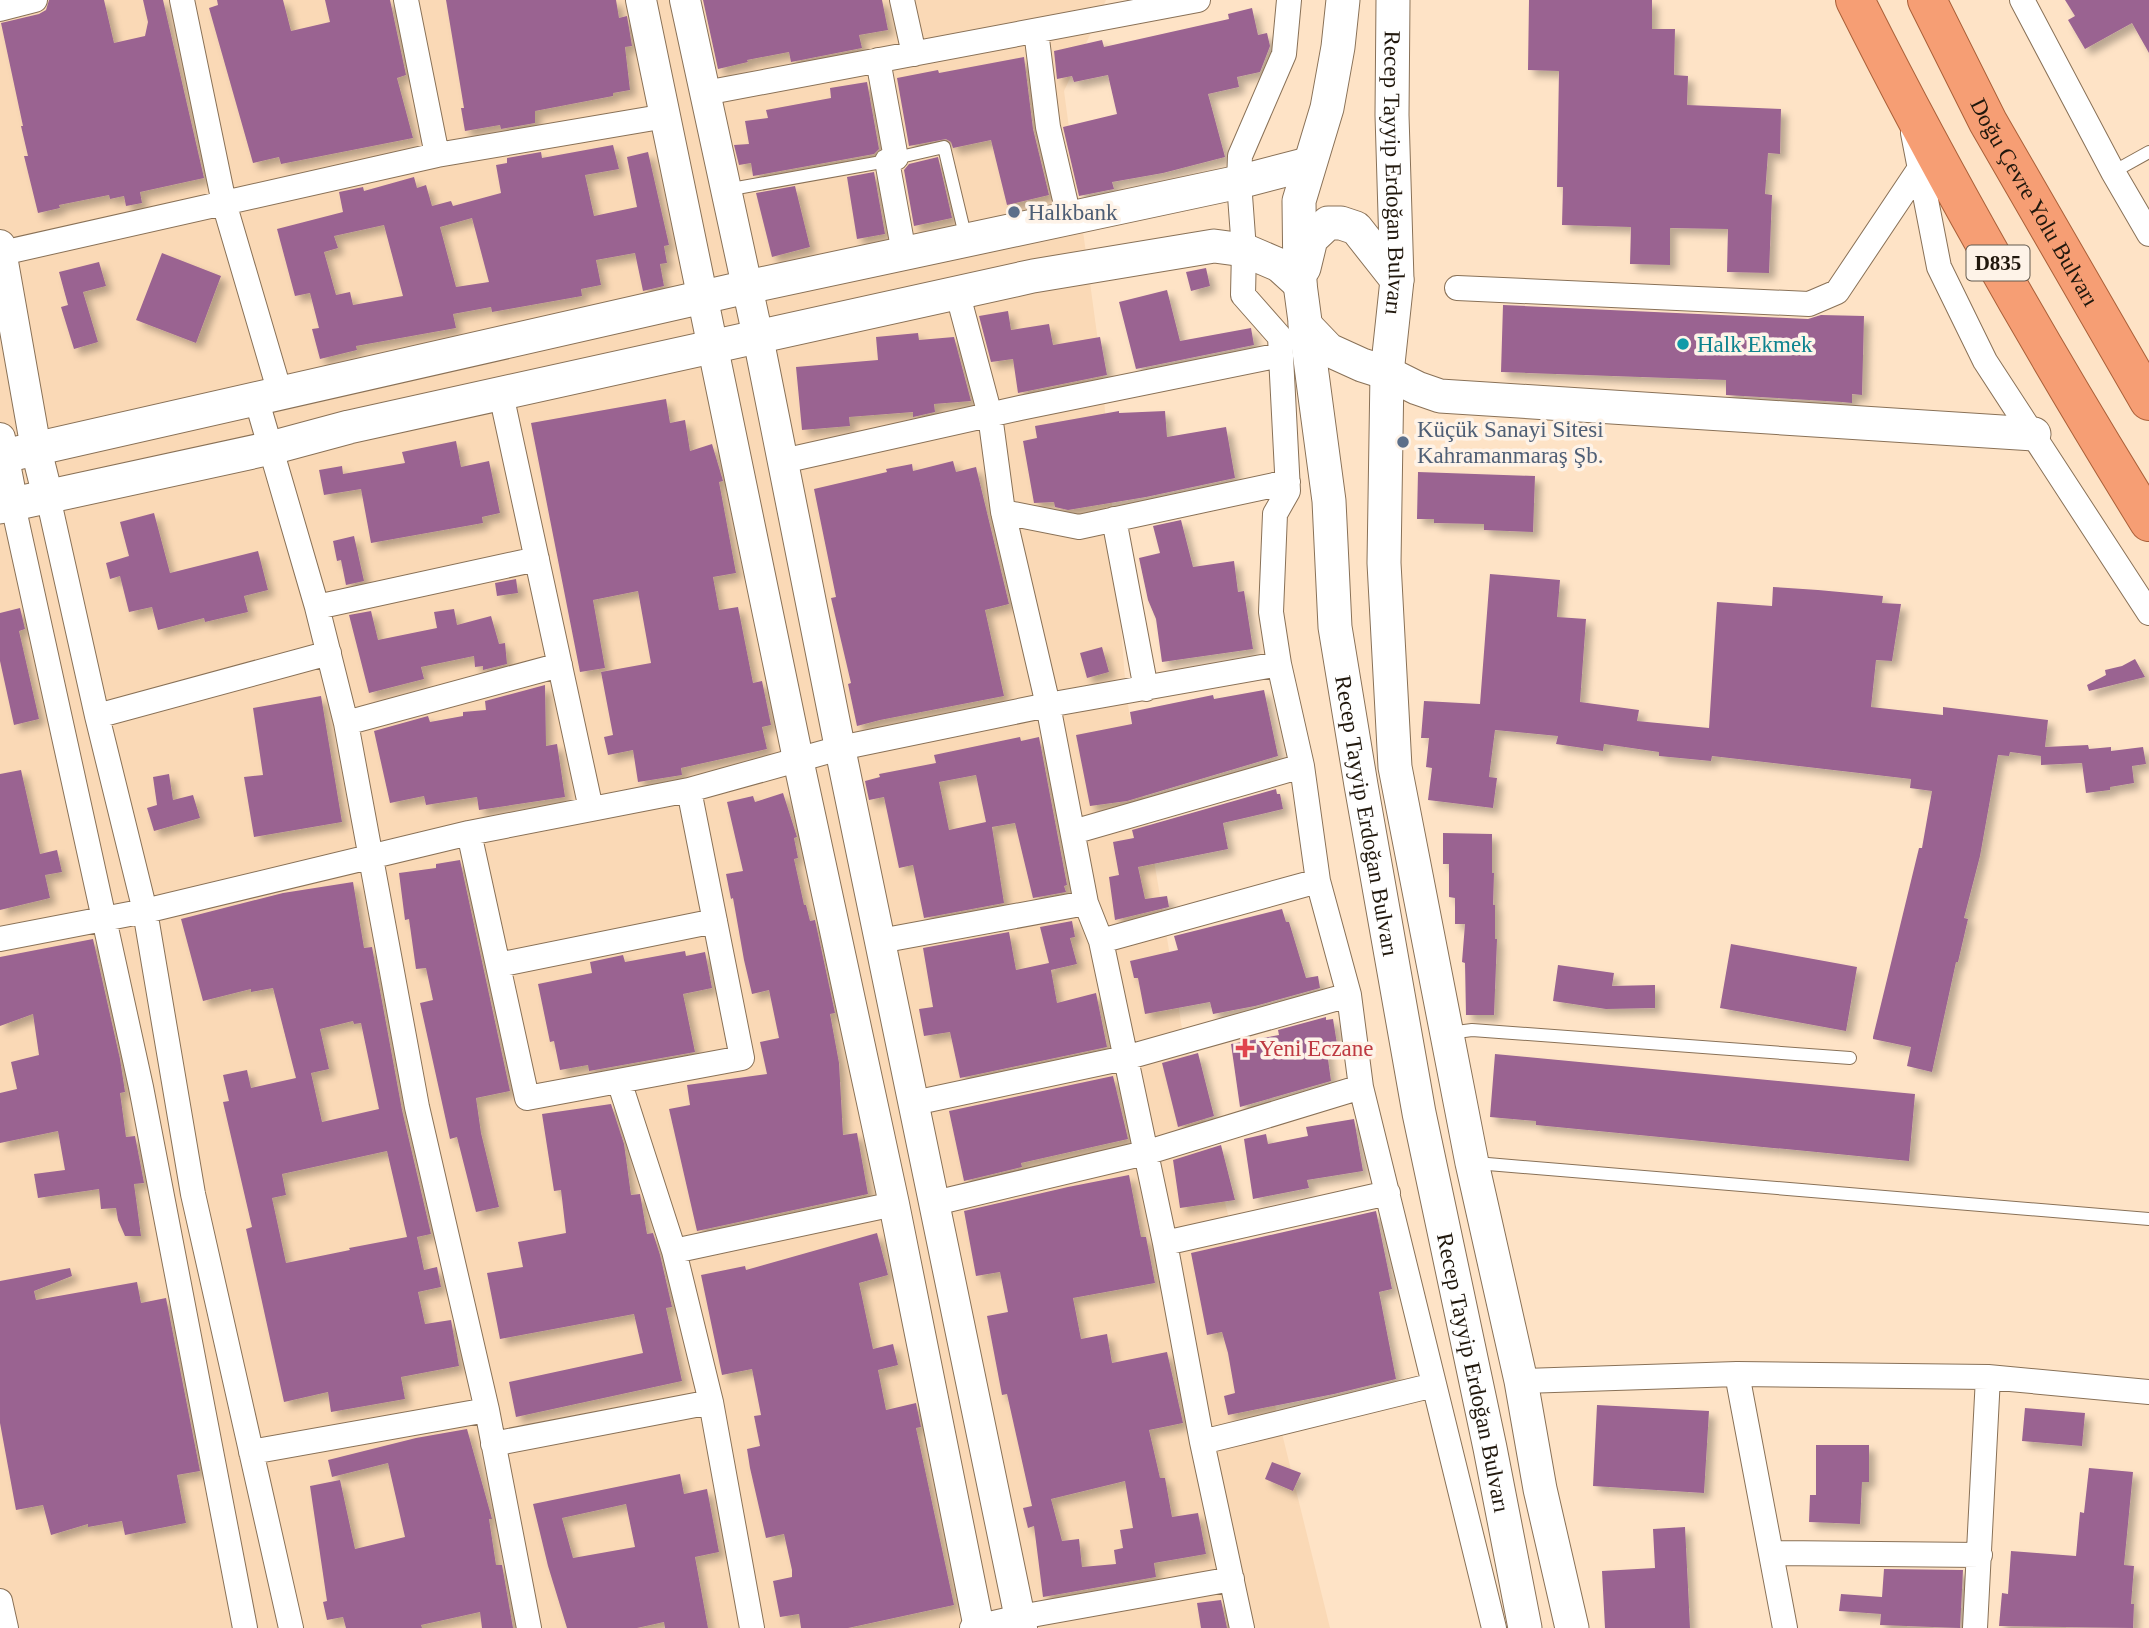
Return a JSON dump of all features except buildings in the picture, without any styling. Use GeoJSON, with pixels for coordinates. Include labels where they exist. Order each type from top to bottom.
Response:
{"type":"FeatureCollection","features":[{"type":"Feature","properties":{"kind":"highway","name":"D835"},"geometry":{"type":"LineString","coordinates":[[1855,0],[1908,105],[2055,365],[2149,522]]}},
{"type":"Feature","properties":{"kind":"highway","name":"Doğu Çevre Yolu Bulvarı"},"geometry":{"type":"LineString","coordinates":[[1927,0],[1988,122],[2149,401]]}},
{"type":"Feature","properties":{"kind":"main road","name":"Recep Tayyip Erdoğan Bulvarı"},"geometry":{"type":"LineString","coordinates":[[1343,0],[1327,108],[1299,201],[1300,284],[1329,501],[1335,627],[1360,785],[1419,1113],[1525,1628]]}},
{"type":"Feature","properties":{"kind":"main road","name":"Recep Tayyip Erdoğan Bulvarı"},"geometry":{"type":"LineString","coordinates":[[1393,0],[1392,115],[1397,280],[1387,373],[1384,563],[1395,767],[1472,1163],[1572,1628]]}},
{"type":"Feature","properties":{"kind":"main road"},"geometry":{"type":"LineString","coordinates":[[1,450],[36,449],[747,287],[1239,183],[1308,164]]}},
{"type":"Feature","properties":{"kind":"main road"},"geometry":{"type":"LineString","coordinates":[[6,506],[271,448],[349,427],[958,295],[1033,276],[1214,246],[1244,250],[1279,265],[1300,284],[1311,239],[1328,223],[1341,223],[1356,229],[1397,280]]}},
{"type":"Feature","properties":{"kind":"main road"},"geometry":{"type":"LineString","coordinates":[[1305,325],[1329,350],[1440,396],[2034,434]]}},
{"type":"Feature","properties":{"kind":"street"},"geometry":{"type":"LineString","coordinates":[[0,9],[36,0]]}},
{"type":"Feature","properties":{"kind":"street"},"geometry":{"type":"LineString","coordinates":[[182,0],[268,396],[271,448],[317,607],[346,723],[417,1107],[487,1410],[528,1628]]}},
{"type":"Feature","properties":{"kind":"street"},"geometry":{"type":"LineString","coordinates":[[407,0],[437,155]]}},
{"type":"Feature","properties":{"kind":"street"},"geometry":{"type":"LineString","coordinates":[[642,0],[798,759],[894,1204],[976,1628],[1021,1623],[1232,1579]]}},
{"type":"Feature","properties":{"kind":"street"},"geometry":{"type":"LineString","coordinates":[[685,0],[758,337],[1021,1623]]}},
{"type":"Feature","properties":{"kind":"street"},"geometry":{"type":"LineString","coordinates":[[902,0],[914,54]]}},
{"type":"Feature","properties":{"kind":"street"},"geometry":{"type":"LineString","coordinates":[[705,93],[1037,31],[1119,7],[1198,0]]}},
{"type":"Feature","properties":{"kind":"street"},"geometry":{"type":"LineString","coordinates":[[1289,0],[1284,54],[1240,156],[1239,183],[1244,250],[1243,295],[1280,337],[1289,491],[1275,514],[1271,612],[1279,664],[1303,766],[1318,881],[1349,995],[1361,1087],[1494,1628]]}},
{"type":"Feature","properties":{"kind":"street"},"geometry":{"type":"LineString","coordinates":[[2022,0],[2149,234]]}},
{"type":"Feature","properties":{"kind":"street"},"geometry":{"type":"LineString","coordinates":[[1037,31],[1048,127],[1069,217]]}},
{"type":"Feature","properties":{"kind":"street"},"geometry":{"type":"LineString","coordinates":[[878,60],[904,253]]}},
{"type":"Feature","properties":{"kind":"street"},"geometry":{"type":"LineString","coordinates":[[1908,105],[1939,267],[1985,361],[2149,613]]}},
{"type":"Feature","properties":{"kind":"street"},"geometry":{"type":"LineString","coordinates":[[291,1628],[193,1194],[145,911],[36,449],[1,249],[437,155],[666,116]]}},
{"type":"Feature","properties":{"kind":"street"},"geometry":{"type":"LineString","coordinates":[[1457,288],[1809,304],[1837,292],[1920,168]]}},
{"type":"Feature","properties":{"kind":"street"},"geometry":{"type":"LineString","coordinates":[[958,295],[989,415],[1003,512],[1048,705],[1086,903],[1101,941],[1242,1628]]}},
{"type":"Feature","properties":{"kind":"street"},"geometry":{"type":"LineString","coordinates":[[783,461],[989,415],[1281,355]]}},
{"type":"Feature","properties":{"kind":"street"},"geometry":{"type":"LineString","coordinates":[[501,394],[591,809]]}},
{"type":"Feature","properties":{"kind":"street"},"geometry":{"type":"LineString","coordinates":[[1,450],[6,506],[141,1087],[245,1628]]}},
{"type":"Feature","properties":{"kind":"street"},"geometry":{"type":"LineString","coordinates":[[1003,512],[1079,527],[1288,482]]}},
{"type":"Feature","properties":{"kind":"street"},"geometry":{"type":"LineString","coordinates":[[1114,519],[1146,689]]}},
{"type":"Feature","properties":{"kind":"street"},"geometry":{"type":"LineString","coordinates":[[317,607],[537,559]]}},
{"type":"Feature","properties":{"kind":"street"},"geometry":{"type":"LineString","coordinates":[[97,716],[329,653]]}},
{"type":"Feature","properties":{"kind":"street"},"geometry":{"type":"LineString","coordinates":[[0,939],[145,911],[469,833],[689,790],[840,748],[1048,705],[1279,664]]}},
{"type":"Feature","properties":{"kind":"street"},"geometry":{"type":"LineString","coordinates":[[346,723],[560,665]]}},
{"type":"Feature","properties":{"kind":"street"},"geometry":{"type":"LineString","coordinates":[[1073,832],[1303,766]]}},
{"type":"Feature","properties":{"kind":"street"},"geometry":{"type":"LineString","coordinates":[[469,833],[527,1098],[742,1058],[689,790]]}},
{"type":"Feature","properties":{"kind":"street"},"geometry":{"type":"LineString","coordinates":[[1101,941],[1318,881]]}},
{"type":"Feature","properties":{"kind":"street"},"geometry":{"type":"LineString","coordinates":[[880,941],[1086,903]]}},
{"type":"Feature","properties":{"kind":"street"},"geometry":{"type":"LineString","coordinates":[[498,965],[715,921]]}},
{"type":"Feature","properties":{"kind":"street"},"geometry":{"type":"LineString","coordinates":[[914,1104],[1125,1058],[1349,995]]}},
{"type":"Feature","properties":{"kind":"street"},"geometry":{"type":"LineString","coordinates":[[619,1081],[674,1251],[711,1402],[752,1628]]}},
{"type":"Feature","properties":{"kind":"street"},"geometry":{"type":"LineString","coordinates":[[935,1203],[1145,1153],[1361,1087]]}},
{"type":"Feature","properties":{"kind":"street"},"geometry":{"type":"LineString","coordinates":[[1165,1243],[1388,1193]]}},
{"type":"Feature","properties":{"kind":"street"},"geometry":{"type":"LineString","coordinates":[[674,1251],[894,1204]]}},
{"type":"Feature","properties":{"kind":"street"},"geometry":{"type":"LineString","coordinates":[[1737,1374],[1785,1628]]}},
{"type":"Feature","properties":{"kind":"street"},"geometry":{"type":"LineString","coordinates":[[1521,1381],[1737,1374],[1988,1377],[2149,1392]]}},
{"type":"Feature","properties":{"kind":"street"},"geometry":{"type":"LineString","coordinates":[[1975,1628],[1988,1377]]}},
{"type":"Feature","properties":{"kind":"street"},"geometry":{"type":"LineString","coordinates":[[1202,1442],[1434,1385]]}},
{"type":"Feature","properties":{"kind":"street"},"geometry":{"type":"LineString","coordinates":[[493,1444],[711,1402]]}},
{"type":"Feature","properties":{"kind":"street"},"geometry":{"type":"LineString","coordinates":[[251,1452],[487,1410]]}},
{"type":"Feature","properties":{"kind":"street"},"geometry":{"type":"LineString","coordinates":[[1771,1553],[1980,1555]]}},
{"type":"Feature","properties":{"kind":"street"},"geometry":{"type":"LineString","coordinates":[[0,1601],[6,1628]]}},
{"type":"Feature","properties":{"kind":"lane"},"geometry":{"type":"LineString","coordinates":[[726,190],[944,147],[966,240]]}},
{"type":"Feature","properties":{"kind":"lane"},"geometry":{"type":"LineString","coordinates":[[2113,172],[2149,152]]}},
{"type":"Feature","properties":{"kind":"lane"},"geometry":{"type":"LineString","coordinates":[[1446,1034],[1472,1030],[1850,1058]]}},
{"type":"Feature","properties":{"kind":"lane"},"geometry":{"type":"LineString","coordinates":[[1472,1163],[2149,1219]]}},
{"type":"Feature","properties":{"kind":"shaded area"},"geometry":{"type":"Polygon","coordinates":[[[0,0],[1106,0],[1064,91],[1102,371],[1126,693],[1182,1028],[1330,1628],[0,1628],[0,0]]]}},
{"type":"Feature","properties":{"kind":"place","name":"Halkbank"},"geometry":{"type":"Point","coordinates":[1014,212]}},
{"type":"Feature","properties":{"kind":"place","name":"Halk Ekmek"},"geometry":{"type":"Point","coordinates":[1683,344]}},
{"type":"Feature","properties":{"kind":"place","name":"Küçük Sanayi Sitesi Kahramanmaraş Şb."},"geometry":{"type":"Point","coordinates":[1403,442]}},
{"type":"Feature","properties":{"kind":"place","name":"Yeni Eczane"},"geometry":{"type":"Point","coordinates":[1245,1048]}}]}
